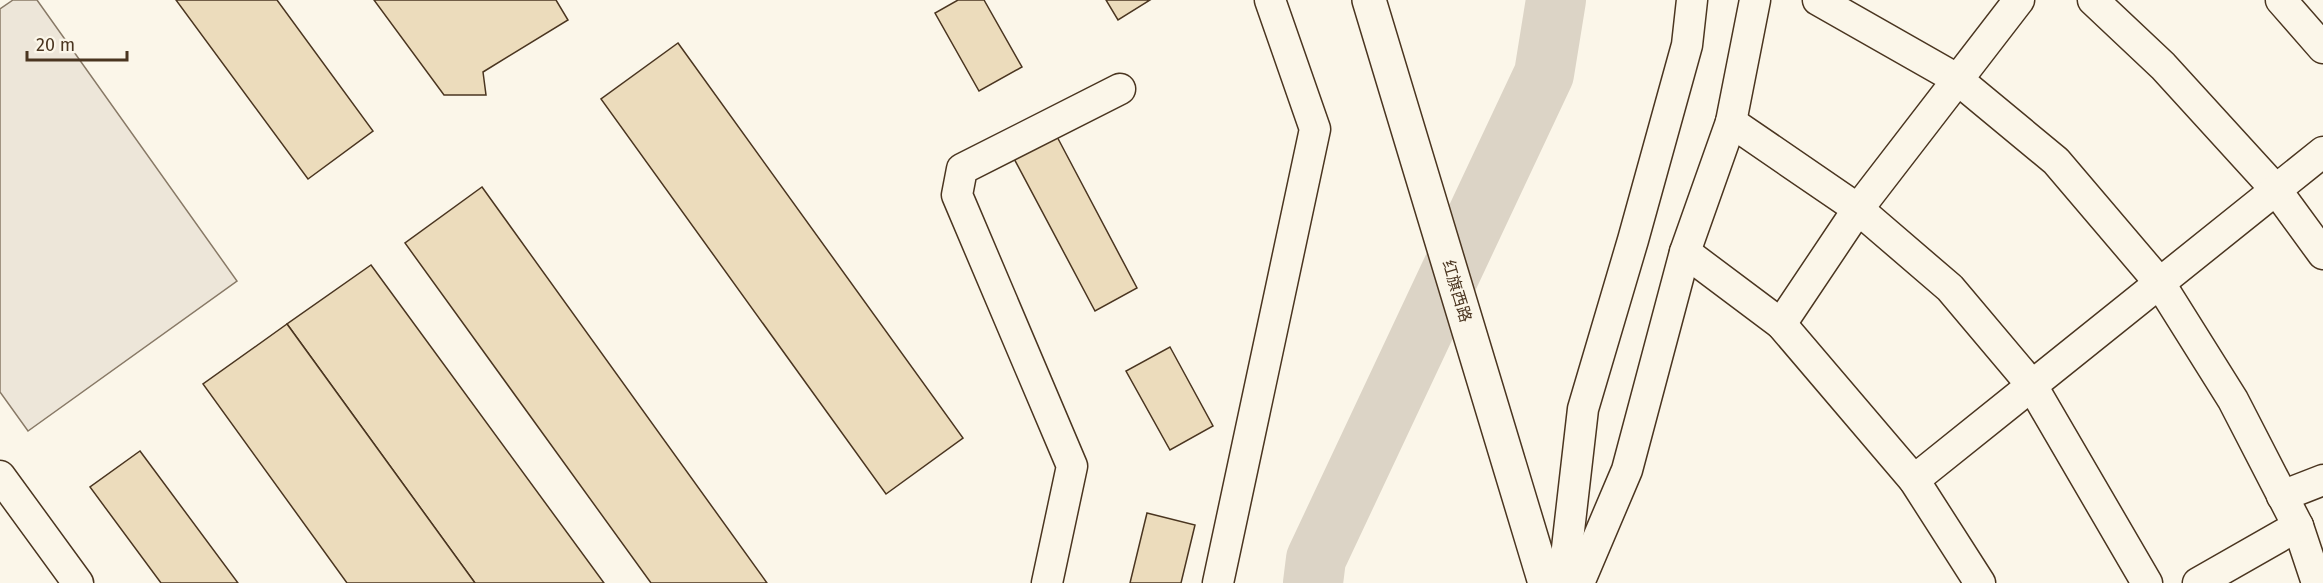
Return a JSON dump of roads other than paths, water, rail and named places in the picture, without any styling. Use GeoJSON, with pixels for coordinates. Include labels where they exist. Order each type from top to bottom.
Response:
{"type":"FeatureCollection","features":[{"type":"Feature","properties":{"kind":"main road","name":"红旗西路"},"geometry":{"type":"LineString","coordinates":[[1369,0],[1545,583]]}},
{"type":"Feature","properties":{"kind":"street"},"geometry":{"type":"LineString","coordinates":[[1218,583],[1315,129],[1270,0]]}},
{"type":"Feature","properties":{"kind":"street"},"geometry":{"type":"LineString","coordinates":[[1563,583],[1583,409],[1687,45],[1692,0]]}},
{"type":"Feature","properties":{"kind":"street"},"geometry":{"type":"LineString","coordinates":[[1579,583],[1627,470],[1685,252],[1731,122],[1755,0]]}},
{"type":"Feature","properties":{"kind":"street"},"geometry":{"type":"LineString","coordinates":[[1818,0],[1957,79],[2056,160],[2159,282],[2233,400],[2298,526],[2318,583]]}},
{"type":"Feature","properties":{"kind":"street"},"geometry":{"type":"LineString","coordinates":[[1780,324],[1858,209],[2019,0]]}},
{"type":"Feature","properties":{"kind":"street"},"geometry":{"type":"LineString","coordinates":[[2094,0],[2163,66],[2277,191],[2323,254]]}},
{"type":"Feature","properties":{"kind":"street"},"geometry":{"type":"LineString","coordinates":[[2282,0],[2323,48]]}},
{"type":"Feature","properties":{"kind":"street"},"geometry":{"type":"LineString","coordinates":[[1047,583],[1072,466],[957,195],[962,169],[1120,89]]}},
{"type":"Feature","properties":{"kind":"street"},"geometry":{"type":"LineString","coordinates":[[1731,122],[1858,209],[1950,288],[2031,384],[2147,583]]}},
{"type":"Feature","properties":{"kind":"street"},"geometry":{"type":"LineString","coordinates":[[1914,480],[2323,152]]}},
{"type":"Feature","properties":{"kind":"street"},"geometry":{"type":"LineString","coordinates":[[1685,252],[1780,324],[1914,480],[1980,583]]}},
{"type":"Feature","properties":{"kind":"street"},"geometry":{"type":"LineString","coordinates":[[0,476],[78,583]]}},
{"type":"Feature","properties":{"kind":"street"},"geometry":{"type":"LineString","coordinates":[[2282,496],[2323,480]]}},
{"type":"Feature","properties":{"kind":"street"},"geometry":{"type":"LineString","coordinates":[[2198,583],[2298,526]]}},
{"type":"Feature","properties":{"kind":"waterway"},"geometry":{"type":"LineString","coordinates":[[1313,583],[1316,559],[1544,74],[1556,0]]}}]}
